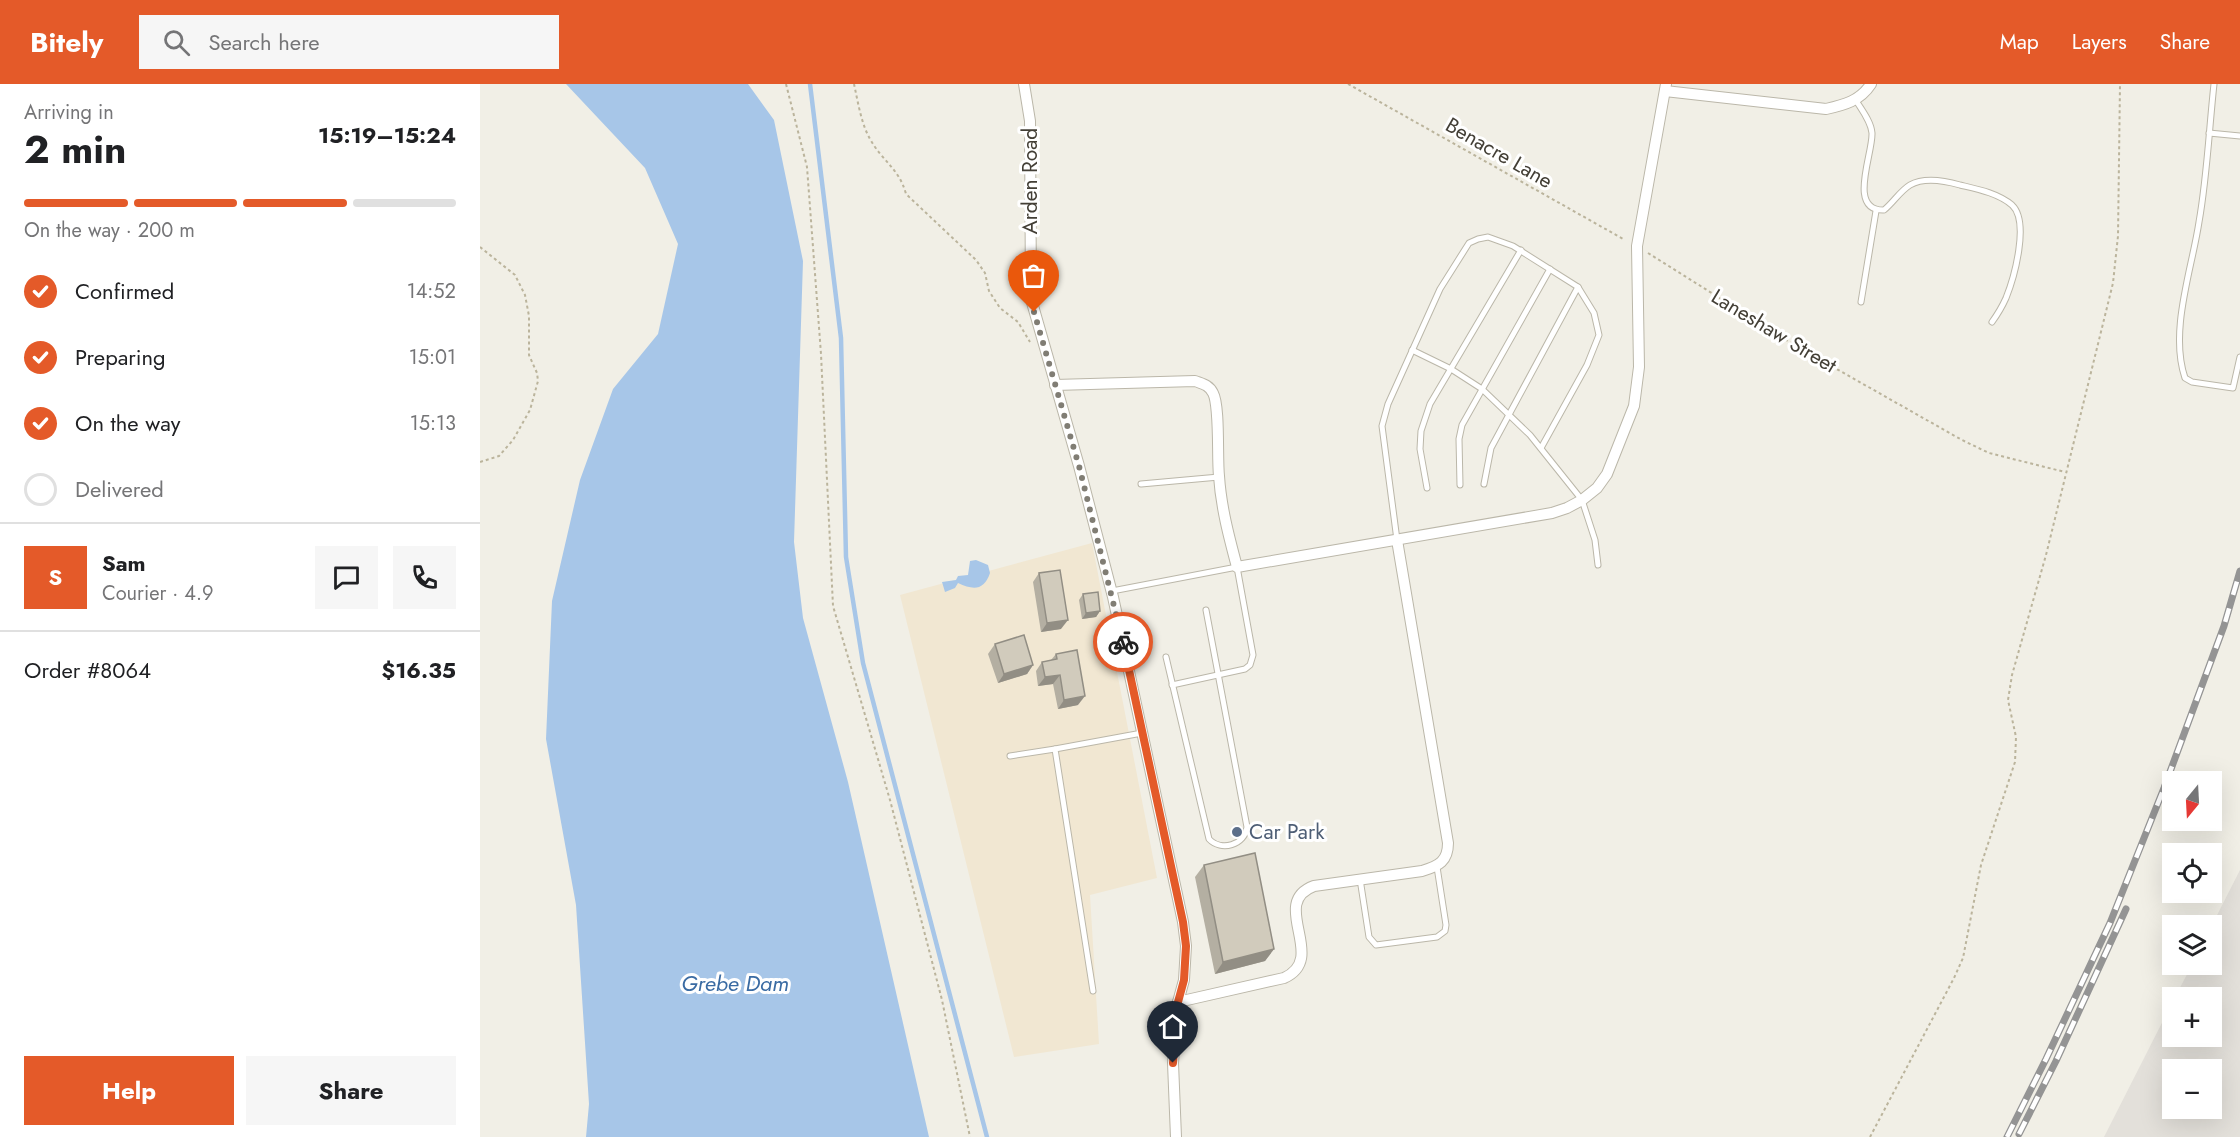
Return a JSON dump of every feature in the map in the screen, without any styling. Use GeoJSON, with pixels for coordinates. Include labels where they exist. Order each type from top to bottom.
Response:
{"type":"FeatureCollection","features":[{"type":"Feature","properties":{"kind":"street","name":"Arden Road"},"geometry":{"type":"LineString","coordinates":[[1024,84],[1030,121],[1031,299],[1112,591],[1183,922],[1186,946],[1184,980],[1178,1002],[1173,1063],[1176,1137]]}},
{"type":"Feature","properties":{"kind":"street"},"geometry":{"type":"LineString","coordinates":[[1055,385],[1195,381],[1207,385],[1214,395],[1217,407],[1222,505],[1237,567],[1552,513],[1582,500],[1597,488],[1607,474],[1634,405],[1639,367],[1637,246],[1665,87],[1805,108],[1826,109],[1847,105],[1871,84]]}},
{"type":"Feature","properties":{"kind":"street"},"geometry":{"type":"LineString","coordinates":[[1178,1002],[1293,974],[1299,968],[1302,960],[1302,947],[1295,912],[1300,894],[1306,889],[1437,867],[1444,861],[1448,843],[1396,540]]}},
{"type":"Feature","properties":{"kind":"lane"},"geometry":{"type":"LineString","coordinates":[[2214,84],[2200,221],[2180,322],[2184,378],[2192,382],[2233,388],[2240,357]]}},
{"type":"Feature","properties":{"kind":"lane"},"geometry":{"type":"LineString","coordinates":[[1855,99],[1872,130],[1864,184],[1864,198],[1869,207],[1884,210],[1911,184],[1925,180],[1950,182],[1996,196],[2013,206],[2020,216],[2021,228],[2013,278],[2005,301],[1992,322]]}},
{"type":"Feature","properties":{"kind":"lane"},"geometry":{"type":"LineString","coordinates":[[2209,133],[2240,135]]}},
{"type":"Feature","properties":{"kind":"lane"},"geometry":{"type":"LineString","coordinates":[[1861,302],[1876,210]]}},
{"type":"Feature","properties":{"kind":"lane"},"geometry":{"type":"LineString","coordinates":[[1396,540],[1382,426],[1388,404],[1440,289],[1469,243],[1478,239],[1488,237],[1521,250],[1578,287],[1594,313],[1599,334],[1587,365],[1541,448]]}},
{"type":"Feature","properties":{"kind":"lane"},"geometry":{"type":"LineString","coordinates":[[1427,488],[1420,449],[1421,431],[1430,405],[1521,250]]}},
{"type":"Feature","properties":{"kind":"lane"},"geometry":{"type":"LineString","coordinates":[[1460,485],[1459,440],[1462,425],[1550,269]]}},
{"type":"Feature","properties":{"kind":"lane"},"geometry":{"type":"LineString","coordinates":[[1484,484],[1491,448],[1578,287]]}},
{"type":"Feature","properties":{"kind":"lane"},"geometry":{"type":"LineString","coordinates":[[1412,350],[1451,369],[1482,388],[1541,448],[1582,500],[1595,540],[1598,565]]}},
{"type":"Feature","properties":{"kind":"lane"},"geometry":{"type":"LineString","coordinates":[[1141,484],[1219,477]]}},
{"type":"Feature","properties":{"kind":"lane"},"geometry":{"type":"LineString","coordinates":[[1112,591],[1237,567],[1252,660],[1245,669],[1172,685]]}},
{"type":"Feature","properties":{"kind":"lane"},"geometry":{"type":"LineString","coordinates":[[1166,657],[1209,839],[1223,846],[1232,844],[1243,839],[1247,827],[1206,610]]}},
{"type":"Feature","properties":{"kind":"lane"},"geometry":{"type":"LineString","coordinates":[[1010,756],[1144,733]]}},
{"type":"Feature","properties":{"kind":"lane"},"geometry":{"type":"LineString","coordinates":[[1055,749],[1093,991]]}},
{"type":"Feature","properties":{"kind":"lane"},"geometry":{"type":"LineString","coordinates":[[1360,879],[1369,937],[1376,945],[1437,937],[1446,931],[1437,867]]}},
{"type":"Feature","properties":{"kind":"path"},"geometry":{"type":"LineString","coordinates":[[786,84],[807,167],[821,354],[833,606],[890,800],[939,989],[970,1137]]}},
{"type":"Feature","properties":{"kind":"path"},"geometry":{"type":"LineString","coordinates":[[854,84],[869,137],[879,153],[897,172],[906,194],[976,260],[986,273],[989,291],[1000,308],[1018,322],[1034,349]]}},
{"type":"Feature","properties":{"kind":"path","name":"Benacre Lane"},"geometry":{"type":"LineString","coordinates":[[1348,84],[1637,246]]}},
{"type":"Feature","properties":{"kind":"path"},"geometry":{"type":"LineString","coordinates":[[1870,1137],[1932,1021],[1962,958],[1981,865],[2015,762],[2016,737],[2008,700],[2012,675],[2046,555],[2113,283],[2118,236],[2120,84]]}},
{"type":"Feature","properties":{"kind":"path","name":"Laneshaw Street"},"geometry":{"type":"LineString","coordinates":[[1637,246],[1796,346],[1962,440],[1989,453],[2065,472]]}},
{"type":"Feature","properties":{"kind":"path"},"geometry":{"type":"LineString","coordinates":[[480,247],[515,275],[525,295],[529,316],[529,355],[538,381],[530,410],[513,440],[499,456],[480,462]]}},
{"type":"Feature","properties":{"kind":"shaded area"},"geometry":{"type":"Polygon","coordinates":[[[1092,543],[1157,878],[1090,895],[1099,1044],[1014,1057],[900,595],[1092,543]]]}},
{"type":"Feature","properties":{"kind":"shaded area"},"geometry":{"type":"Polygon","coordinates":[[[2240,870],[2240,1137],[2104,1137],[2162,1023],[2162,1047],[2222,1047],[2222,987],[2180,987],[2187,975],[2222,975],[2222,915],[2217,915],[2240,870]]]}},
{"type":"Feature","properties":{"kind":"water","name":"Grebe Dam"},"geometry":{"type":"Polygon","coordinates":[[[566,84],[748,84],[774,120],[803,261],[794,542],[803,618],[848,782],[929,1137],[586,1137],[589,1104],[576,905],[546,739],[552,601],[580,480],[613,389],[658,334],[678,244],[645,168],[566,84]]]}},
{"type":"Feature","properties":{"kind":"water"},"geometry":{"type":"Polygon","coordinates":[[[976,560],[988,565],[990,573],[985,583],[973,588],[958,583],[955,588],[945,592],[942,582],[968,575],[970,561],[976,560]]]}},
{"type":"Feature","properties":{"kind":"building"},"geometry":{"type":"Polygon","coordinates":[[[1060,570],[1068,620],[1047,623],[1039,573],[1060,570]]]}},
{"type":"Feature","properties":{"kind":"building"},"geometry":{"type":"Polygon","coordinates":[[[1098,592],[1100,611],[1086,613],[1083,594],[1098,592]]]}},
{"type":"Feature","properties":{"kind":"building"},"geometry":{"type":"Polygon","coordinates":[[[1024,635],[1033,665],[1004,674],[995,644],[1024,635]]]}},
{"type":"Feature","properties":{"kind":"building"},"geometry":{"type":"Polygon","coordinates":[[[1077,650],[1085,696],[1064,700],[1060,675],[1045,677],[1042,662],[1057,659],[1056,654],[1077,650]]]}},
{"type":"Feature","properties":{"kind":"building"},"geometry":{"type":"Polygon","coordinates":[[[1255,853],[1274,949],[1223,962],[1204,865],[1255,853]]]}},
{"type":"Feature","properties":{"kind":"waterway"},"geometry":{"type":"LineString","coordinates":[[810,84],[841,338],[846,557],[863,663],[987,1137]]}},
{"type":"Feature","properties":{"kind":"railway"},"geometry":{"type":"LineString","coordinates":[[2007,1137],[2110,923],[2164,788],[2224,626],[2240,571]]}},
{"type":"Feature","properties":{"kind":"railway"},"geometry":{"type":"LineString","coordinates":[[2019,1134],[2056,1061],[2126,909]]}},
{"type":"Feature","properties":{"kind":"way so far"},"geometry":{"type":"LineString","coordinates":[[1034,312],[1079,466],[1123,642]]}},
{"type":"Feature","properties":{"kind":"place","name":"Car Park"},"geometry":{"type":"Point","coordinates":[1237,832]}},
{"type":"Feature","properties":{"kind":"route"},"geometry":{"type":"LineString","coordinates":[[1123,642],[1172,866],[1186,946],[1173,1063]]}}]}
